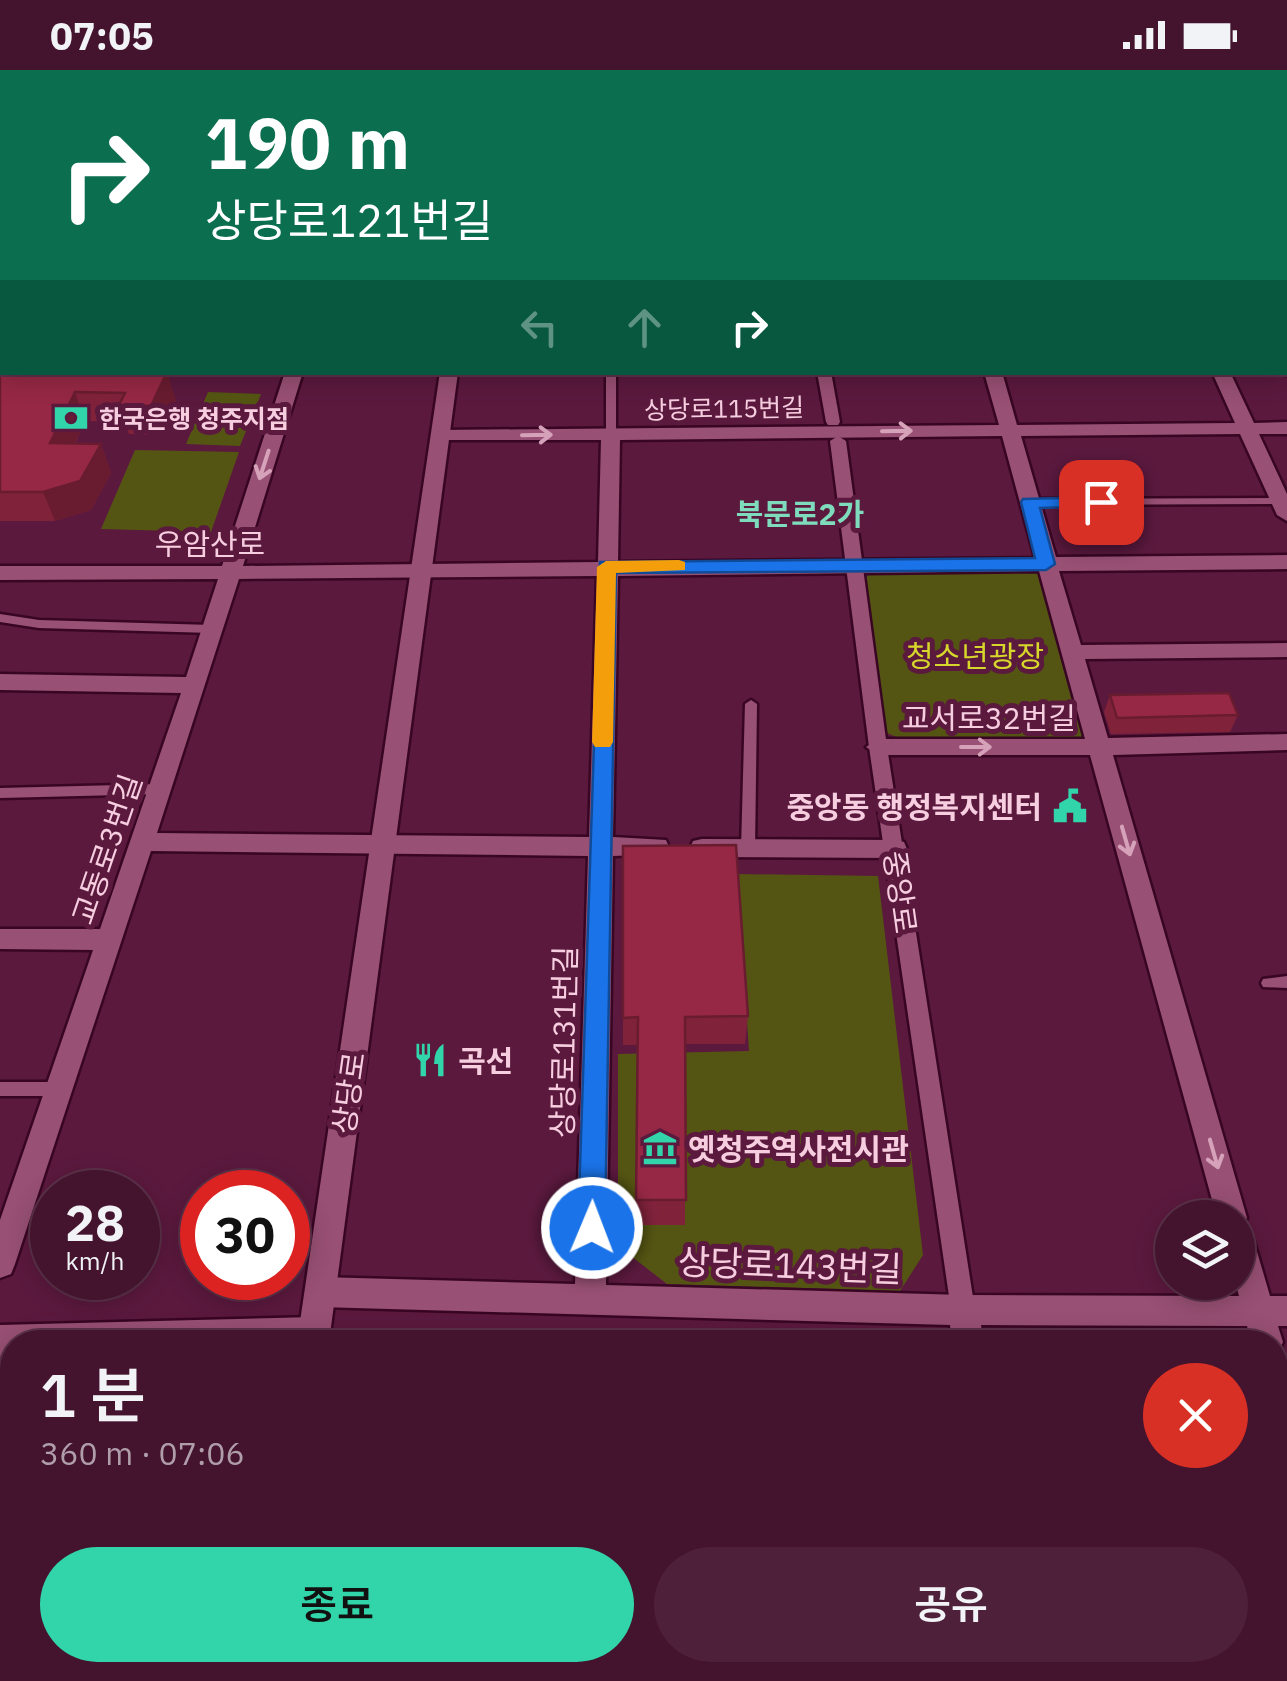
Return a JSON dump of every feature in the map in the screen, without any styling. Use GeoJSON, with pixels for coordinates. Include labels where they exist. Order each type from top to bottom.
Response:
{"type":"FeatureCollection","features":[{"type":"Feature","properties":{"kind":"street","name":"교동로3번길"},"geometry":{"type":"LineString","coordinates":[[0,1264],[195,685],[293,375]]}},
{"type":"Feature","properties":{"kind":"street","name":"상당로"},"geometry":{"type":"LineString","coordinates":[[315,1330],[448,375]]}},
{"type":"Feature","properties":{"kind":"street"},"geometry":{"type":"LineString","coordinates":[[825,375],[834,422]]}},
{"type":"Feature","properties":{"kind":"street"},"geometry":{"type":"LineString","coordinates":[[994,375],[1010,430]]}},
{"type":"Feature","properties":{"kind":"street"},"geometry":{"type":"LineString","coordinates":[[1222,375],[1285,505]]}},
{"type":"Feature","properties":{"kind":"street","name":"상당로115번길"},"geometry":{"type":"LineString","coordinates":[[440,436],[1287,428]]}},
{"type":"Feature","properties":{"kind":"street","name":"교서로32번길"},"geometry":{"type":"LineString","coordinates":[[1010,430],[1100,748]]}},
{"type":"Feature","properties":{"kind":"street","name":"상당로131번길"},"geometry":{"type":"LineString","coordinates":[[590,1300],[611,434]]}},
{"type":"Feature","properties":{"kind":"street","name":"중앙로"},"geometry":{"type":"LineString","coordinates":[[838,442],[878,747],[966,1330]]}},
{"type":"Feature","properties":{"kind":"street","name":"우암산로"},"geometry":{"type":"LineString","coordinates":[[0,573],[420,574],[606,567],[1287,562]]}},
{"type":"Feature","properties":{"kind":"street"},"geometry":{"type":"LineString","coordinates":[[1072,652],[1287,650]]}},
{"type":"Feature","properties":{"kind":"street"},"geometry":{"type":"LineString","coordinates":[[0,682],[195,685]]}},
{"type":"Feature","properties":{"kind":"street","name":"교서로32번길"},"geometry":{"type":"LineString","coordinates":[[878,747],[1100,748],[1287,742]]}},
{"type":"Feature","properties":{"kind":"street"},"geometry":{"type":"LineString","coordinates":[[1100,748],[1227,1200]]}},
{"type":"Feature","properties":{"kind":"street"},"geometry":{"type":"LineString","coordinates":[[142,842],[895,849]]}},
{"type":"Feature","properties":{"kind":"street"},"geometry":{"type":"LineString","coordinates":[[0,939],[110,940]]}},
{"type":"Feature","properties":{"kind":"street"},"geometry":{"type":"LineString","coordinates":[[1255,1273],[1273,1311]]}},
{"type":"Feature","properties":{"kind":"street","name":"상당로143번길"},"geometry":{"type":"LineString","coordinates":[[320,1292],[963,1310],[1273,1311]]}},
{"type":"Feature","properties":{"kind":"lane"},"geometry":{"type":"LineString","coordinates":[[611,375],[611,434]]}},
{"type":"Feature","properties":{"kind":"lane"},"geometry":{"type":"LineString","coordinates":[[1030,502],[1285,505]]}},
{"type":"Feature","properties":{"kind":"lane"},"geometry":{"type":"LineString","coordinates":[[0,618],[38,624],[212,629]]}},
{"type":"Feature","properties":{"kind":"lane"},"geometry":{"type":"LineString","coordinates":[[748,849],[751,704]]}},
{"type":"Feature","properties":{"kind":"lane"},"geometry":{"type":"LineString","coordinates":[[0,792],[160,789]]}},
{"type":"Feature","properties":{"kind":"lane"},"geometry":{"type":"LineString","coordinates":[[1268,983],[1287,982]]}},
{"type":"Feature","properties":{"kind":"lane"},"geometry":{"type":"LineString","coordinates":[[0,1089],[60,1089]]}},
{"type":"Feature","properties":{"kind":"green space"},"geometry":{"type":"Polygon","coordinates":[[[208,392],[261,394],[240,446],[186,444],[208,392]]]}},
{"type":"Feature","properties":{"kind":"green space"},"geometry":{"type":"Polygon","coordinates":[[[135,450],[239,452],[211,532],[101,529],[135,450]]]}},
{"type":"Feature","properties":{"kind":"green space","name":"청소년광장"},"geometry":{"type":"Polygon","coordinates":[[[1041,567],[1092,742],[906,741],[882,731],[859,587],[872,570],[1041,567]]]}},
{"type":"Feature","properties":{"kind":"green space"},"geometry":{"type":"Polygon","coordinates":[[[737,874],[878,876],[923,1255],[900,1291],[667,1284],[618,1246],[618,1054],[749,1051],[737,874]]]}},
{"type":"Feature","properties":{"kind":"building"},"geometry":{"type":"Polygon","coordinates":[[[0,375],[166,375],[151,406],[119,405],[125,393],[75,392],[50,443],[101,444],[80,481],[43,492],[0,492],[0,375]]]}},
{"type":"Feature","properties":{"kind":"building"},"geometry":{"type":"Polygon","coordinates":[[[1229,693],[1238,715],[1117,718],[1110,695],[1229,693]]]}},
{"type":"Feature","properties":{"kind":"building"},"geometry":{"type":"Polygon","coordinates":[[[736,845],[748,1016],[685,1017],[686,1200],[636,1200],[638,1017],[623,1018],[623,846],[736,845]]]}},
{"type":"Feature","properties":{"kind":"slow traffic"},"geometry":{"type":"LineString","coordinates":[[603,742],[606,567],[679,566]]}},
{"type":"Feature","properties":{"kind":"place","name":"한국은행 청주지점"},"geometry":{"type":"Point","coordinates":[71,418]}},
{"type":"Feature","properties":{"kind":"place","name":"중앙동 행정복지센터"},"geometry":{"type":"Point","coordinates":[1070,806]}},
{"type":"Feature","properties":{"kind":"place","name":"곡선"},"geometry":{"type":"Point","coordinates":[430,1060]}},
{"type":"Feature","properties":{"kind":"place","name":"옛청주역사전시관"},"geometry":{"type":"Point","coordinates":[660,1148]}},
{"type":"Feature","properties":{"kind":"district","name":"북문로2가"},"geometry":{"type":"Point","coordinates":[800,513]}},
{"type":"Feature","properties":{"kind":"route"},"geometry":{"type":"LineString","coordinates":[[592,1228],[606,567],[1046,564],[1030,502],[1101,502]]}}]}
